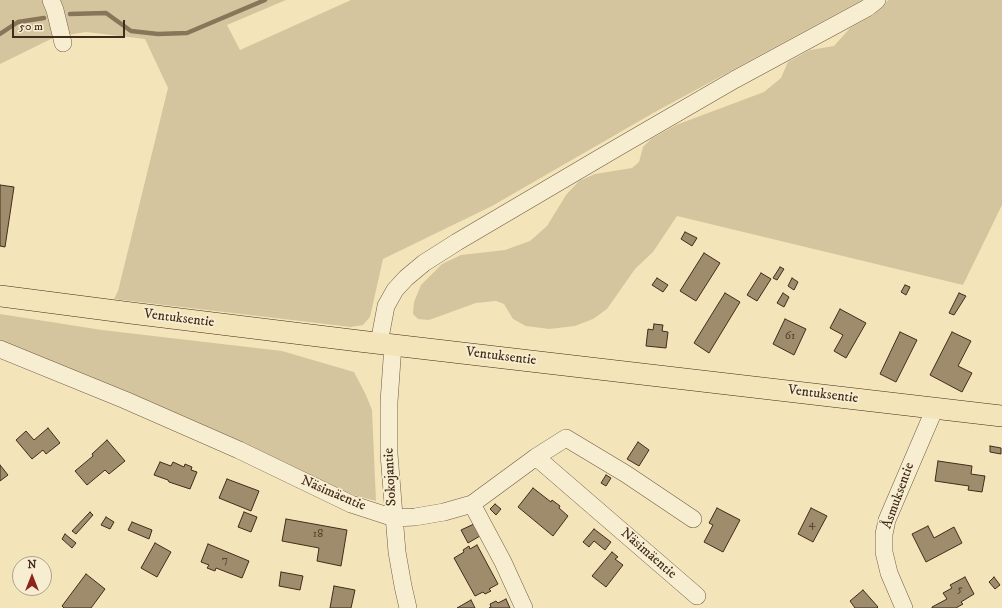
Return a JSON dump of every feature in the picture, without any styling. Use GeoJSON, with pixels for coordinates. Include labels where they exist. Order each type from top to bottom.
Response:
{"type":"FeatureCollection","features":[{"type":"Feature","properties":{"kind":"main road","name":"Ventuksentie"},"geometry":{"type":"LineString","coordinates":[[0,296],[386,344],[1002,416]]}},
{"type":"Feature","properties":{"kind":"street"},"geometry":{"type":"LineString","coordinates":[[51,0],[63,43]]}},
{"type":"Feature","properties":{"kind":"street","name":"Sokojantie"},"geometry":{"type":"LineString","coordinates":[[408,608],[403,586],[394,518],[389,454],[386,306],[395,290],[406,278],[424,263],[457,242],[734,80],[867,8],[876,0]]}},
{"type":"Feature","properties":{"kind":"street","name":"Näsimäentie"},"geometry":{"type":"LineString","coordinates":[[0,349],[117,397],[232,447],[351,504],[394,518],[415,517],[444,512],[472,504],[536,457],[697,596]]}},
{"type":"Feature","properties":{"kind":"street","name":"Åsmuksentie"},"geometry":{"type":"LineString","coordinates":[[904,608],[890,573],[884,552],[884,534],[887,520],[935,408]]}},
{"type":"Feature","properties":{"kind":"street"},"geometry":{"type":"LineString","coordinates":[[536,457],[566,438],[626,474],[693,519]]}},
{"type":"Feature","properties":{"kind":"street"},"geometry":{"type":"LineString","coordinates":[[472,504],[503,562],[524,608]]}},
{"type":"Feature","properties":{"kind":"shaded area"},"geometry":{"type":"Polygon","coordinates":[[[0,0],[286,0],[227,25],[240,50],[351,0],[862,0],[655,112],[492,206],[383,259],[370,317],[363,325],[351,327],[114,299],[118,291],[168,88],[145,39],[86,32],[55,37],[0,64],[0,0]]]}},
{"type":"Feature","properties":{"kind":"shaded area"},"geometry":{"type":"Polygon","coordinates":[[[888,0],[1002,0],[1002,205],[963,285],[677,216],[653,252],[635,269],[607,309],[593,319],[575,326],[549,329],[526,326],[513,319],[504,304],[496,301],[476,303],[429,320],[418,319],[413,314],[414,302],[421,285],[442,264],[461,255],[505,250],[530,241],[547,226],[566,195],[579,181],[595,174],[632,168],[639,162],[643,147],[651,139],[676,125],[764,92],[781,78],[788,62],[810,50],[834,46],[850,28],[872,16],[888,0]]]}},
{"type":"Feature","properties":{"kind":"shaded area"},"geometry":{"type":"Polygon","coordinates":[[[0,314],[102,330],[282,351],[354,372],[372,410],[376,501],[357,496],[322,483],[288,464],[242,442],[0,343],[0,314]]]}},
{"type":"Feature","properties":{"kind":"building"},"geometry":{"type":"Polygon","coordinates":[[[0,185],[14,187],[5,247],[0,246],[0,185]]]}},
{"type":"Feature","properties":{"kind":"building"},"geometry":{"type":"Polygon","coordinates":[[[685,232],[697,238],[692,246],[681,239],[685,232]]]}},
{"type":"Feature","properties":{"kind":"building"},"geometry":{"type":"Polygon","coordinates":[[[704,253],[720,263],[696,301],[680,291],[704,253]]]}},
{"type":"Feature","properties":{"kind":"building"},"geometry":{"type":"Polygon","coordinates":[[[780,267],[784,269],[777,280],[773,278],[780,267]]]}},
{"type":"Feature","properties":{"kind":"building"},"geometry":{"type":"Polygon","coordinates":[[[761,273],[771,279],[757,301],[747,295],[761,273]]]}},
{"type":"Feature","properties":{"kind":"building"},"geometry":{"type":"Polygon","coordinates":[[[657,278],[668,285],[663,292],[652,285],[657,278]]]}},
{"type":"Feature","properties":{"kind":"building"},"geometry":{"type":"Polygon","coordinates":[[[792,278],[798,282],[794,290],[788,286],[792,278]]]}},
{"type":"Feature","properties":{"kind":"building"},"geometry":{"type":"Polygon","coordinates":[[[905,285],[910,287],[906,295],[901,292],[905,285]]]}},
{"type":"Feature","properties":{"kind":"building"},"geometry":{"type":"Polygon","coordinates":[[[725,293],[740,302],[709,353],[694,343],[725,293]]]}},
{"type":"Feature","properties":{"kind":"building"},"geometry":{"type":"Polygon","coordinates":[[[783,293],[789,297],[784,307],[777,303],[783,293]]]}},
{"type":"Feature","properties":{"kind":"building"},"geometry":{"type":"Polygon","coordinates":[[[959,293],[966,296],[954,315],[949,313],[959,293]]]}},
{"type":"Feature","properties":{"kind":"building"},"geometry":{"type":"Polygon","coordinates":[[[840,309],[866,323],[846,358],[834,351],[843,335],[830,328],[840,309]]]}},
{"type":"Feature","properties":{"kind":"building"},"geometry":{"type":"Polygon","coordinates":[[[785,319],[806,329],[794,355],[773,344],[785,319]]]}},
{"type":"Feature","properties":{"kind":"building"},"geometry":{"type":"Polygon","coordinates":[[[654,324],[663,325],[662,331],[668,332],[666,348],[646,346],[648,329],[653,330],[654,324]]]}},
{"type":"Feature","properties":{"kind":"building"},"geometry":{"type":"Polygon","coordinates":[[[900,332],[917,340],[896,382],[880,374],[900,332]]]}},
{"type":"Feature","properties":{"kind":"building"},"geometry":{"type":"Polygon","coordinates":[[[952,332],[971,341],[958,366],[972,373],[962,392],[930,375],[952,332]]]}},
{"type":"Feature","properties":{"kind":"building"},"geometry":{"type":"Polygon","coordinates":[[[48,428],[60,443],[46,454],[43,450],[32,459],[16,440],[26,431],[34,440],[48,428]]]}},
{"type":"Feature","properties":{"kind":"building"},"geometry":{"type":"Polygon","coordinates":[[[107,440],[125,461],[109,474],[105,470],[87,485],[75,471],[93,456],[92,454],[107,440]]]}},
{"type":"Feature","properties":{"kind":"building"},"geometry":{"type":"Polygon","coordinates":[[[638,442],[649,450],[639,466],[627,459],[638,442]]]}},
{"type":"Feature","properties":{"kind":"building"},"geometry":{"type":"Polygon","coordinates":[[[990,446],[1001,448],[1001,454],[990,452],[990,446]]]}},
{"type":"Feature","properties":{"kind":"building"},"geometry":{"type":"Polygon","coordinates":[[[938,461],[972,466],[971,474],[985,476],[982,492],[968,490],[969,486],[935,481],[938,461]]]}},
{"type":"Feature","properties":{"kind":"building"},"geometry":{"type":"Polygon","coordinates":[[[160,462],[171,466],[173,462],[184,467],[185,464],[192,467],[191,470],[197,472],[190,489],[154,475],[160,462]]]}},
{"type":"Feature","properties":{"kind":"building"},"geometry":{"type":"Polygon","coordinates":[[[0,465],[8,475],[0,481],[0,465]]]}},
{"type":"Feature","properties":{"kind":"building"},"geometry":{"type":"Polygon","coordinates":[[[606,475],[611,478],[606,486],[601,483],[606,475]]]}},
{"type":"Feature","properties":{"kind":"building"},"geometry":{"type":"Polygon","coordinates":[[[227,479],[259,491],[251,511],[219,498],[227,479]]]}},
{"type":"Feature","properties":{"kind":"building"},"geometry":{"type":"Polygon","coordinates":[[[533,488],[551,502],[552,500],[560,506],[559,508],[568,516],[553,536],[518,507],[533,488]]]}},
{"type":"Feature","properties":{"kind":"building"},"geometry":{"type":"Polygon","coordinates":[[[495,504],[501,509],[496,515],[490,509],[495,504]]]}},
{"type":"Feature","properties":{"kind":"building"},"geometry":{"type":"Polygon","coordinates":[[[717,508],[740,520],[723,552],[704,542],[713,525],[709,523],[717,508]]]}},
{"type":"Feature","properties":{"kind":"building"},"geometry":{"type":"Polygon","coordinates":[[[811,508],[827,516],[813,542],[798,534],[811,508]]]}},
{"type":"Feature","properties":{"kind":"building"},"geometry":{"type":"Polygon","coordinates":[[[90,512],[93,515],[76,534],[72,531],[90,512]]]}},
{"type":"Feature","properties":{"kind":"building"},"geometry":{"type":"Polygon","coordinates":[[[244,512],[257,517],[251,532],[238,527],[244,512]]]}},
{"type":"Feature","properties":{"kind":"building"},"geometry":{"type":"Polygon","coordinates":[[[106,517],[114,522],[110,529],[101,525],[106,517]]]}},
{"type":"Feature","properties":{"kind":"building"},"geometry":{"type":"Polygon","coordinates":[[[286,519],[347,530],[341,566],[317,561],[319,548],[282,541],[286,519]]]}},
{"type":"Feature","properties":{"kind":"building"},"geometry":{"type":"Polygon","coordinates":[[[132,522],[152,530],[149,539],[128,530],[132,522]]]}},
{"type":"Feature","properties":{"kind":"building"},"geometry":{"type":"Polygon","coordinates":[[[474,524],[480,536],[468,543],[461,530],[474,524]]]}},
{"type":"Feature","properties":{"kind":"building"},"geometry":{"type":"Polygon","coordinates":[[[928,526],[934,538],[954,527],[962,543],[926,562],[912,534],[928,526]]]}},
{"type":"Feature","properties":{"kind":"building"},"geometry":{"type":"Polygon","coordinates":[[[594,529],[611,542],[605,550],[594,541],[589,547],[583,542],[594,529]]]}},
{"type":"Feature","properties":{"kind":"building"},"geometry":{"type":"Polygon","coordinates":[[[65,534],[76,543],[72,548],[62,539],[65,534]]]}},
{"type":"Feature","properties":{"kind":"building"},"geometry":{"type":"Polygon","coordinates":[[[155,543],[171,552],[157,577],[141,568],[155,543]]]}},
{"type":"Feature","properties":{"kind":"building"},"geometry":{"type":"Polygon","coordinates":[[[208,544],[249,561],[242,578],[216,568],[215,571],[207,568],[209,565],[201,562],[208,544]]]}},
{"type":"Feature","properties":{"kind":"building"},"geometry":{"type":"Polygon","coordinates":[[[477,545],[498,584],[489,589],[491,591],[485,594],[483,592],[475,596],[454,558],[464,552],[463,550],[469,546],[470,549],[477,545]]]}},
{"type":"Feature","properties":{"kind":"building"},"geometry":{"type":"Polygon","coordinates":[[[612,552],[618,557],[615,559],[623,565],[606,587],[592,576],[612,552]]]}},
{"type":"Feature","properties":{"kind":"building"},"geometry":{"type":"Polygon","coordinates":[[[281,572],[303,576],[300,590],[279,586],[281,572]]]}},
{"type":"Feature","properties":{"kind":"building"},"geometry":{"type":"Polygon","coordinates":[[[86,574],[105,589],[91,608],[64,608],[62,606],[86,574]]]}},
{"type":"Feature","properties":{"kind":"building"},"geometry":{"type":"Polygon","coordinates":[[[965,577],[974,594],[961,602],[963,604],[956,608],[932,608],[947,599],[943,593],[952,588],[950,585],[965,577]]]}},
{"type":"Feature","properties":{"kind":"building"},"geometry":{"type":"Polygon","coordinates":[[[994,577],[1000,585],[995,589],[989,582],[994,577]]]}},
{"type":"Feature","properties":{"kind":"building"},"geometry":{"type":"Polygon","coordinates":[[[334,586],[355,590],[351,608],[330,608],[334,586]]]}},
{"type":"Feature","properties":{"kind":"building"},"geometry":{"type":"Polygon","coordinates":[[[863,590],[878,607],[877,608],[855,608],[850,601],[863,590]]]}},
{"type":"Feature","properties":{"kind":"building"},"geometry":{"type":"Polygon","coordinates":[[[506,599],[510,608],[489,608],[491,607],[490,604],[496,601],[498,603],[506,599]]]}},
{"type":"Feature","properties":{"kind":"building"},"geometry":{"type":"Polygon","coordinates":[[[471,600],[475,608],[457,608],[471,600]]]}},
{"type":"Feature","properties":{"kind":"waterway"},"geometry":{"type":"LineString","coordinates":[[70,14],[106,13],[131,31],[158,34],[187,33],[265,0]]}},
{"type":"Feature","properties":{"kind":"waterway"},"geometry":{"type":"LineString","coordinates":[[0,34],[18,22],[44,18]]}}]}
